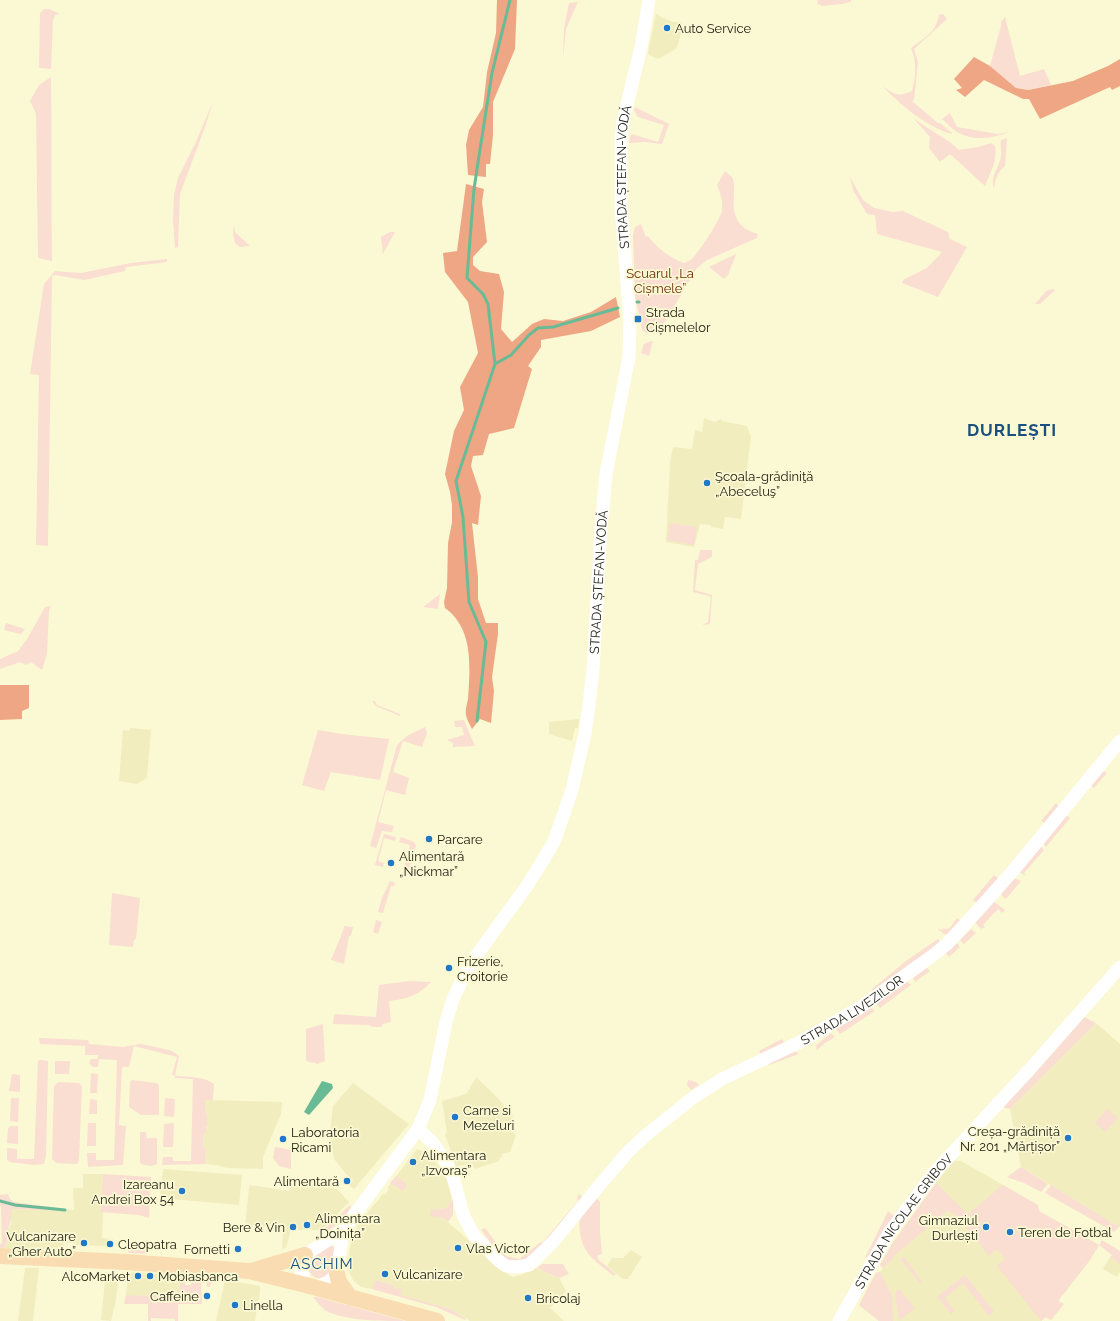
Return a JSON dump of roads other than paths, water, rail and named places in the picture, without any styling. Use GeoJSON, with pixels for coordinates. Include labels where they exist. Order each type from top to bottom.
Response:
{"type":"FeatureCollection","features":[{"type":"Feature","properties":{"kind":"main road"},"geometry":{"type":"LineString","coordinates":[[249,1271],[305,1254]]}},
{"type":"Feature","properties":{"kind":"main road"},"geometry":{"type":"LineString","coordinates":[[0,1256],[126,1262],[249,1271],[437,1321]]}},
{"type":"Feature","properties":{"kind":"main road"},"geometry":{"type":"LineString","coordinates":[[337,1274],[342,1286],[351,1298]]}},
{"type":"Feature","properties":{"kind":"street","name":"STRADA ȘTEFAN-VODĂ"},"geometry":{"type":"LineString","coordinates":[[305,1254],[343,1230],[418,1129],[430,1100],[445,1026],[453,999],[476,956],[527,886],[554,842],[572,790],[585,734],[593,669],[603,500],[612,442],[630,357],[630,321],[621,207],[621,139],[623,120],[641,47],[649,0]]}},
{"type":"Feature","properties":{"kind":"street","name":"STRADA LIVEZILOR"},"geometry":{"type":"LineString","coordinates":[[418,1129],[433,1143],[447,1164],[453,1177],[460,1205],[468,1226],[475,1237],[506,1266],[522,1267],[529,1265],[553,1242],[628,1152],[646,1135],[694,1097],[722,1079],[800,1042],[836,1022],[901,980],[937,952],[980,909],[1120,741]]}},
{"type":"Feature","properties":{"kind":"street","name":"STRADA NICOLAE GRIBOV"},"geometry":{"type":"LineString","coordinates":[[839,1321],[889,1233],[930,1178],[1030,1069],[1120,967]]}},
{"type":"Feature","properties":{"kind":"street","name":"STRADA ȘTEFAN-VODĂ"},"geometry":{"type":"LineString","coordinates":[[337,1274],[343,1230]]}},
{"type":"Feature","properties":{"kind":"street"},"geometry":{"type":"LineString","coordinates":[[305,1254],[301,1270],[310,1287],[328,1282],[337,1274]]}},
{"type":"Feature","properties":{"kind":"waterway"},"geometry":{"type":"LineString","coordinates":[[477,721],[486,642],[469,602],[463,517],[456,481],[495,364],[488,304],[483,294],[467,278],[474,189],[479,156],[492,73],[510,0]]}},
{"type":"Feature","properties":{"kind":"waterway"},"geometry":{"type":"LineString","coordinates":[[495,364],[511,355],[529,335],[538,328],[553,327],[618,308]]}},
{"type":"Feature","properties":{"kind":"waterway","name":"DURLEȘTI"},"geometry":{"type":"LineString","coordinates":[[0,1201],[15,1205],[65,1210]]}},
{"type":"Feature","properties":{"kind":"place","name":"Auto Service"},"geometry":{"type":"Point","coordinates":[667,28]}},
{"type":"Feature","properties":{"kind":"place","name":"Strada Cișmelelor"},"geometry":{"type":"Point","coordinates":[638,319]}},
{"type":"Feature","properties":{"kind":"place","name":"Şcoala-grădiniţă „Abeceluş”"},"geometry":{"type":"Point","coordinates":[707,483]}},
{"type":"Feature","properties":{"kind":"place","name":"Parcare"},"geometry":{"type":"Point","coordinates":[429,839]}},
{"type":"Feature","properties":{"kind":"place","name":"Alimentară „Nickmar”"},"geometry":{"type":"Point","coordinates":[391,863]}},
{"type":"Feature","properties":{"kind":"place","name":"Frizerie, Croitorie"},"geometry":{"type":"Point","coordinates":[449,968]}},
{"type":"Feature","properties":{"kind":"place","name":"Carne si Mezeluri"},"geometry":{"type":"Point","coordinates":[455,1117]}},
{"type":"Feature","properties":{"kind":"place","name":"Creșa-grădiniță Nr. 201 „Mărțișor”"},"geometry":{"type":"Point","coordinates":[1068,1138]}},
{"type":"Feature","properties":{"kind":"place","name":"Laboratoria Ricami"},"geometry":{"type":"Point","coordinates":[283,1139]}},
{"type":"Feature","properties":{"kind":"place","name":"Alimentara „Izvoraș”"},"geometry":{"type":"Point","coordinates":[413,1162]}},
{"type":"Feature","properties":{"kind":"place","name":"Alimentară"},"geometry":{"type":"Point","coordinates":[347,1181]}},
{"type":"Feature","properties":{"kind":"place","name":"Izareanu Andrei Box 54"},"geometry":{"type":"Point","coordinates":[182,1191]}},
{"type":"Feature","properties":{"kind":"place","name":"Alimentara „Doinița”"},"geometry":{"type":"Point","coordinates":[307,1225]}},
{"type":"Feature","properties":{"kind":"place","name":"Bere & Vin"},"geometry":{"type":"Point","coordinates":[293,1227]}},
{"type":"Feature","properties":{"kind":"place","name":"Gimnaziul Durlești"},"geometry":{"type":"Point","coordinates":[986,1227]}},
{"type":"Feature","properties":{"kind":"place","name":"Teren de Fotbal"},"geometry":{"type":"Point","coordinates":[1010,1232]}},
{"type":"Feature","properties":{"kind":"place","name":"Vulcanizare „Gher Auto”"},"geometry":{"type":"Point","coordinates":[84,1243]}},
{"type":"Feature","properties":{"kind":"place","name":"Cleopatra"},"geometry":{"type":"Point","coordinates":[110,1244]}},
{"type":"Feature","properties":{"kind":"place","name":"Vlas Victor"},"geometry":{"type":"Point","coordinates":[458,1248]}},
{"type":"Feature","properties":{"kind":"place","name":"Fornetti"},"geometry":{"type":"Point","coordinates":[238,1249]}},
{"type":"Feature","properties":{"kind":"place","name":"Vulcanizare"},"geometry":{"type":"Point","coordinates":[385,1274]}},
{"type":"Feature","properties":{"kind":"place","name":"AlcoMarket"},"geometry":{"type":"Point","coordinates":[138,1276]}},
{"type":"Feature","properties":{"kind":"place","name":"Mobiasbanca"},"geometry":{"type":"Point","coordinates":[150,1276]}},
{"type":"Feature","properties":{"kind":"place","name":"Caffeine"},"geometry":{"type":"Point","coordinates":[207,1296]}},
{"type":"Feature","properties":{"kind":"place","name":"Bricolaj"},"geometry":{"type":"Point","coordinates":[528,1298]}},
{"type":"Feature","properties":{"kind":"place","name":"Linella"},"geometry":{"type":"Point","coordinates":[235,1305]}},
{"type":"Feature","properties":{"kind":"district","name":"DURLEȘTI"},"geometry":{"type":"Point","coordinates":[1012,430]}},
{"type":"Feature","properties":{"kind":"district","name":"ASCHIM"},"geometry":{"type":"Point","coordinates":[322,1264]}},
{"type":"Feature","properties":{"kind":"park label","name":"Scuarul „La Cișmele”"},"geometry":{"type":"Point","coordinates":[660,280]}}]}
